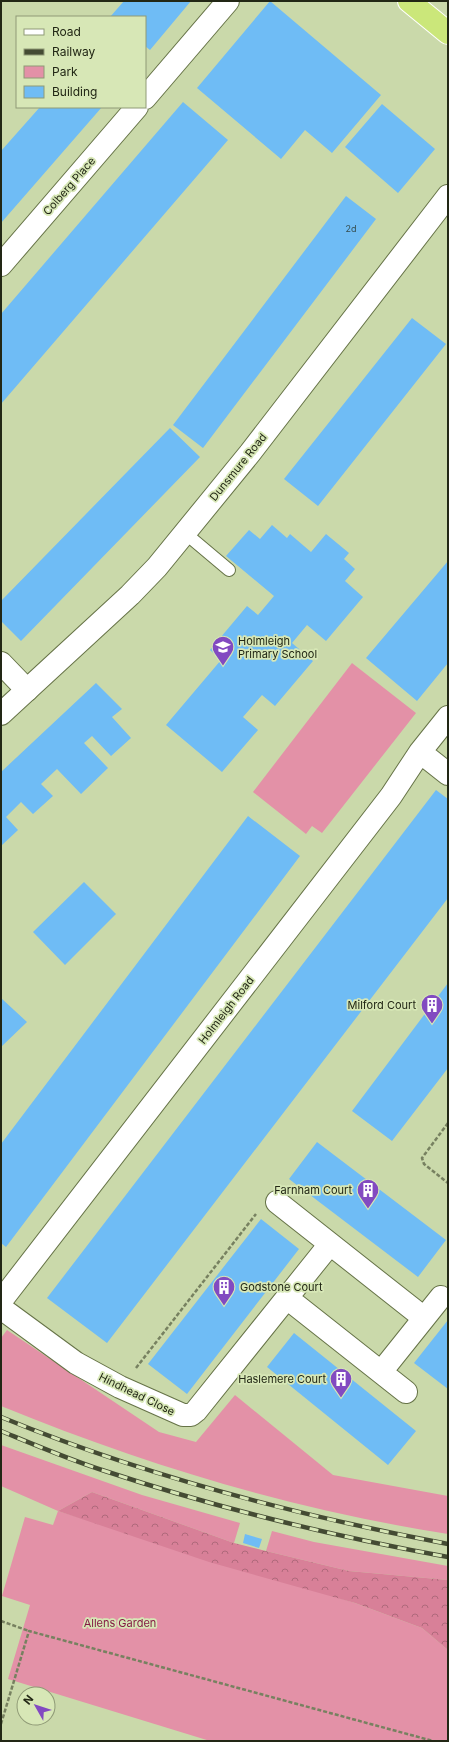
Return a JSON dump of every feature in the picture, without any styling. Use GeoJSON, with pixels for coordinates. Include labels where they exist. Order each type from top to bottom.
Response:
{"type":"FeatureCollection","features":[{"type":"Feature","properties":{"kind":"highway"},"geometry":{"type":"LineString","coordinates":[[409,1],[448,33]]}},
{"type":"Feature","properties":{"kind":"street"},"geometry":{"type":"LineString","coordinates":[[146,97],[228,1]]}},
{"type":"Feature","properties":{"kind":"street","name":"Colberg Place"},"geometry":{"type":"LineString","coordinates":[[1,265],[136,108]]}},
{"type":"Feature","properties":{"kind":"street","name":"Dunsmure Road"},"geometry":{"type":"LineString","coordinates":[[1,714],[130,595],[157,567],[250,453],[448,196]]}},
{"type":"Feature","properties":{"kind":"street"},"geometry":{"type":"LineString","coordinates":[[1,663],[27,690]]}},
{"type":"Feature","properties":{"kind":"street","name":"Holmleigh Road"},"geometry":{"type":"LineString","coordinates":[[1,1301],[386,802],[420,752],[448,717]]}},
{"type":"Feature","properties":{"kind":"street"},"geometry":{"type":"LineString","coordinates":[[420,752],[448,774]]}},
{"type":"Feature","properties":{"kind":"street"},"geometry":{"type":"LineString","coordinates":[[277,1202],[424,1318]]}},
{"type":"Feature","properties":{"kind":"street","name":"Hindhead Close"},"geometry":{"type":"LineString","coordinates":[[1,1308],[76,1363],[120,1387],[172,1411],[183,1415],[191,1415],[196,1411],[330,1244]]}},
{"type":"Feature","properties":{"kind":"street"},"geometry":{"type":"LineString","coordinates":[[380,1372],[441,1297]]}},
{"type":"Feature","properties":{"kind":"street"},"geometry":{"type":"LineString","coordinates":[[287,1298],[406,1392]]}},
{"type":"Feature","properties":{"kind":"lane"},"geometry":{"type":"LineString","coordinates":[[185,533],[229,570]]}},
{"type":"Feature","properties":{"kind":"path"},"geometry":{"type":"LineString","coordinates":[[448,1123],[422,1158],[424,1164],[448,1183]]}},
{"type":"Feature","properties":{"kind":"path"},"geometry":{"type":"LineString","coordinates":[[120,1387],[270,1197],[277,1202]]}},
{"type":"Feature","properties":{"kind":"path"},"geometry":{"type":"LineString","coordinates":[[1,1621],[29,1631],[433,1741]]}},
{"type":"Feature","properties":{"kind":"path"},"geometry":{"type":"LineString","coordinates":[[1,1724],[29,1631]]}},
{"type":"Feature","properties":{"kind":"green space"},"geometry":{"type":"Polygon","coordinates":[[[352,663],[416,713],[322,833],[312,826],[306,834],[253,792],[352,663]]]}},
{"type":"Feature","properties":{"kind":"green space"},"geometry":{"type":"Polygon","coordinates":[[[7,1330],[159,1432],[196,1442],[235,1395],[333,1475],[448,1496],[448,1534],[333,1512],[277,1499],[221,1483],[110,1448],[1,1406],[1,1338],[7,1330]]]}},
{"type":"Feature","properties":{"kind":"green space"},"geometry":{"type":"Polygon","coordinates":[[[1,1445],[142,1495],[240,1523],[234,1543],[92,1492],[58,1511],[1,1486],[1,1445]]]}},
{"type":"Feature","properties":{"kind":"green space"},"geometry":{"type":"Polygon","coordinates":[[[92,1492],[234,1543],[266,1551],[349,1571],[448,1580],[448,1650],[422,1628],[355,1603],[209,1562],[58,1511],[92,1492]]]}},
{"type":"Feature","properties":{"kind":"green space","name":"Allens Garden"},"geometry":{"type":"Polygon","coordinates":[[[58,1511],[355,1603],[422,1628],[448,1650],[448,1741],[210,1741],[56,1694],[56,1686],[31,1686],[8,1679],[30,1605],[2,1596],[25,1517],[53,1525],[58,1511]]]}},
{"type":"Feature","properties":{"kind":"green space"},"geometry":{"type":"Polygon","coordinates":[[[272,1531],[314,1542],[448,1566],[448,1580],[349,1571],[266,1551],[272,1531]]]}},
{"type":"Feature","properties":{"kind":"building"},"geometry":{"type":"Polygon","coordinates":[[[124,1],[191,1],[150,50],[146,47],[146,16],[111,16],[124,1]]]}},
{"type":"Feature","properties":{"kind":"building"},"geometry":{"type":"Polygon","coordinates":[[[270,1],[381,95],[332,153],[305,130],[281,159],[197,88],[270,1]]]}},
{"type":"Feature","properties":{"kind":"building"},"geometry":{"type":"Polygon","coordinates":[[[183,102],[228,140],[1,404],[1,314],[183,102]]]}},
{"type":"Feature","properties":{"kind":"building"},"geometry":{"type":"Polygon","coordinates":[[[382,104],[435,149],[398,193],[345,147],[382,104]]]}},
{"type":"Feature","properties":{"kind":"building"},"geometry":{"type":"Polygon","coordinates":[[[39,108],[101,108],[1,223],[1,151],[39,108]]]}},
{"type":"Feature","properties":{"kind":"building"},"geometry":{"type":"Polygon","coordinates":[[[346,196],[376,219],[203,448],[173,425],[346,196]]]}},
{"type":"Feature","properties":{"kind":"building"},"geometry":{"type":"Polygon","coordinates":[[[412,318],[446,344],[318,506],[284,479],[412,318]]]}},
{"type":"Feature","properties":{"kind":"building"},"geometry":{"type":"Polygon","coordinates":[[[170,428],[200,457],[21,641],[1,621],[1,601],[170,428]]]}},
{"type":"Feature","properties":{"kind":"building"},"geometry":{"type":"Polygon","coordinates":[[[272,525],[287,538],[290,534],[311,552],[326,534],[349,553],[344,559],[355,569],[345,581],[363,597],[326,641],[307,625],[292,643],[313,661],[275,706],[262,695],[243,717],[258,730],[222,772],[166,725],[221,660],[210,650],[247,606],[258,615],[274,596],[226,556],[249,530],[260,539],[272,525]]]}},
{"type":"Feature","properties":{"kind":"building"},"geometry":{"type":"Polygon","coordinates":[[[448,561],[448,663],[417,701],[366,658],[448,561]]]}},
{"type":"Feature","properties":{"kind":"building"},"geometry":{"type":"Polygon","coordinates":[[[96,683],[122,709],[112,717],[131,738],[111,756],[92,736],[84,743],[108,768],[81,794],[57,769],[41,784],[53,796],[33,814],[21,802],[6,817],[18,830],[1,846],[1,772],[96,683]]]}},
{"type":"Feature","properties":{"kind":"building"},"geometry":{"type":"Polygon","coordinates":[[[436,790],[448,799],[448,898],[107,1343],[47,1298],[436,790]]]}},
{"type":"Feature","properties":{"kind":"building"},"geometry":{"type":"Polygon","coordinates":[[[248,816],[300,856],[6,1247],[1,1243],[1,1144],[248,816]]]}},
{"type":"Feature","properties":{"kind":"building"},"geometry":{"type":"Polygon","coordinates":[[[84,882],[116,914],[65,965],[33,932],[84,882]]]}},
{"type":"Feature","properties":{"kind":"building","name":"Milford Court"},"geometry":{"type":"Polygon","coordinates":[[[448,983],[448,1068],[392,1141],[352,1111],[448,983]]]}},
{"type":"Feature","properties":{"kind":"building"},"geometry":{"type":"Polygon","coordinates":[[[1,998],[27,1022],[1,1047],[1,998]]]}},
{"type":"Feature","properties":{"kind":"building","name":"Farnham Court"},"geometry":{"type":"Polygon","coordinates":[[[317,1142],[446,1240],[418,1277],[289,1179],[317,1142]]]}},
{"type":"Feature","properties":{"kind":"building","name":"Godstone Court"},"geometry":{"type":"Polygon","coordinates":[[[261,1219],[299,1249],[187,1394],[148,1364],[261,1219]]]}},
{"type":"Feature","properties":{"kind":"building"},"geometry":{"type":"Polygon","coordinates":[[[448,1320],[448,1389],[414,1363],[448,1320]]]}},
{"type":"Feature","properties":{"kind":"building","name":"Haslemere Court"},"geometry":{"type":"Polygon","coordinates":[[[294,1333],[416,1431],[388,1465],[267,1367],[294,1333]]]}},
{"type":"Feature","properties":{"kind":"building"},"geometry":{"type":"Polygon","coordinates":[[[245,1534],[262,1539],[259,1548],[243,1543],[245,1534]]]}},
{"type":"Feature","properties":{"kind":"railway"},"geometry":{"type":"LineString","coordinates":[[1,1417],[110,1458],[221,1492],[277,1507],[391,1533],[448,1544]]}},
{"type":"Feature","properties":{"kind":"railway"},"geometry":{"type":"LineString","coordinates":[[1,1431],[92,1467],[232,1509],[361,1540],[448,1557]]}},
{"type":"Feature","properties":{"kind":"place","name":"Holmleigh Primary School"},"geometry":{"type":"Point","coordinates":[223,666]}},
{"type":"Feature","properties":{"kind":"place","name":"Milford Court"},"geometry":{"type":"Point","coordinates":[432,1024]}},
{"type":"Feature","properties":{"kind":"place","name":"Farnham Court"},"geometry":{"type":"Point","coordinates":[368,1210]}},
{"type":"Feature","properties":{"kind":"place","name":"Godstone Court"},"geometry":{"type":"Point","coordinates":[224,1306]}},
{"type":"Feature","properties":{"kind":"place","name":"Haslemere Court"},"geometry":{"type":"Point","coordinates":[341,1398]}}]}
